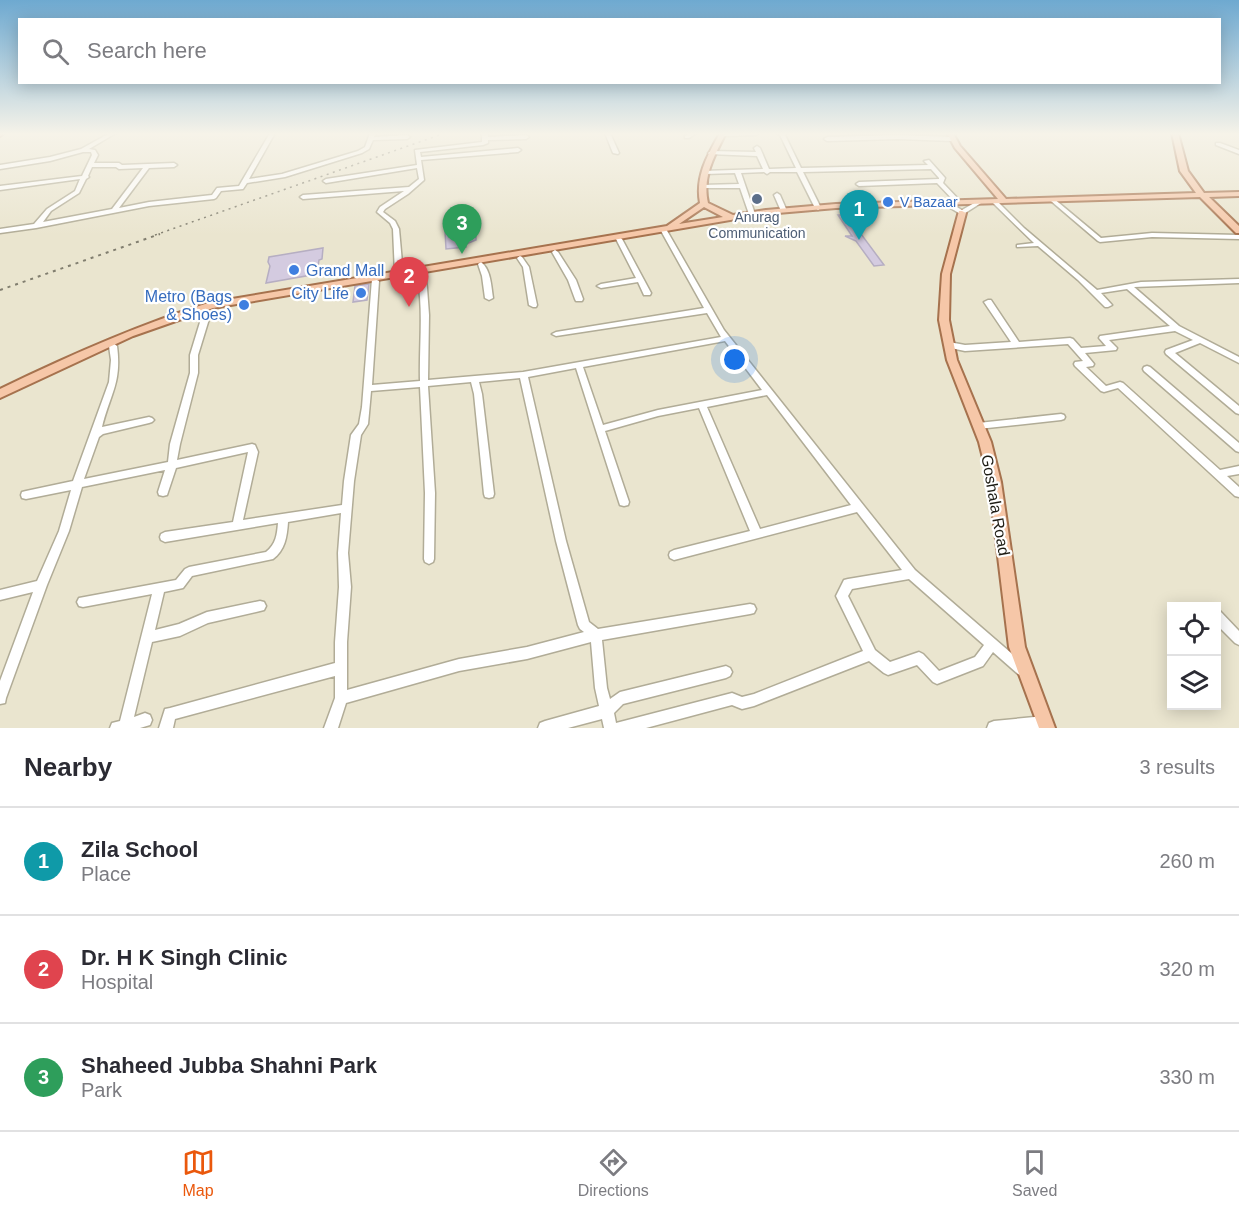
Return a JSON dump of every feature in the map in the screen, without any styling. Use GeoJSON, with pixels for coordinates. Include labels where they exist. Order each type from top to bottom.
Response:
{"type":"FeatureCollection","features":[{"type":"Feature","properties":{"kind":"main road"},"geometry":{"type":"LineString","coordinates":[[704,204],[702,187],[707,167]]}},
{"type":"Feature","properties":{"kind":"main road"},"geometry":{"type":"LineString","coordinates":[[974,167],[1005,202]]}},
{"type":"Feature","properties":{"kind":"main road"},"geometry":{"type":"LineString","coordinates":[[1183,167],[1201,195],[1239,231]]}},
{"type":"Feature","properties":{"kind":"main road"},"geometry":{"type":"LineString","coordinates":[[0,393],[111,342],[175,316],[238,300],[752,214],[818,208],[946,203],[960,208],[978,202],[1239,194]]}},
{"type":"Feature","properties":{"kind":"main road"},"geometry":{"type":"LineString","coordinates":[[704,204],[732,218]]}},
{"type":"Feature","properties":{"kind":"main road"},"geometry":{"type":"LineString","coordinates":[[0,399],[112,346],[203,311],[619,240],[663,229],[704,204]]}},
{"type":"Feature","properties":{"kind":"main road","name":"Goshala Road"},"geometry":{"type":"LineString","coordinates":[[960,208],[946,274],[944,320],[952,360],[978,426],[995,482],[1017,647],[1046,725]]}},
{"type":"Feature","properties":{"kind":"street"},"geometry":{"type":"LineString","coordinates":[[37,225],[49,210],[77,192],[86,177],[89,167]]}},
{"type":"Feature","properties":{"kind":"street"},"geometry":{"type":"LineString","coordinates":[[113,212],[146,167]]}},
{"type":"Feature","properties":{"kind":"street"},"geometry":{"type":"LineString","coordinates":[[0,231],[149,204],[214,197],[219,189],[243,187],[254,167]]}},
{"type":"Feature","properties":{"kind":"street"},"geometry":{"type":"LineString","coordinates":[[246,181],[283,176],[312,167]]}},
{"type":"Feature","properties":{"kind":"street"},"geometry":{"type":"LineString","coordinates":[[326,181],[414,167]]}},
{"type":"Feature","properties":{"kind":"street"},"geometry":{"type":"LineString","coordinates":[[399,274],[396,229],[393,222],[380,212],[382,208],[422,179],[420,167]]}},
{"type":"Feature","properties":{"kind":"street"},"geometry":{"type":"LineString","coordinates":[[765,167],[767,172]]}},
{"type":"Feature","properties":{"kind":"street"},"geometry":{"type":"LineString","coordinates":[[797,167],[818,208]]}},
{"type":"Feature","properties":{"kind":"street"},"geometry":{"type":"LineString","coordinates":[[705,172],[933,167],[940,174],[940,183],[960,208]]}},
{"type":"Feature","properties":{"kind":"street"},"geometry":{"type":"LineString","coordinates":[[738,172],[752,214]]}},
{"type":"Feature","properties":{"kind":"street"},"geometry":{"type":"LineString","coordinates":[[0,188],[86,177]]}},
{"type":"Feature","properties":{"kind":"street"},"geometry":{"type":"LineString","coordinates":[[859,184],[941,181]]}},
{"type":"Feature","properties":{"kind":"street"},"geometry":{"type":"LineString","coordinates":[[702,187],[742,186]]}},
{"type":"Feature","properties":{"kind":"street"},"geometry":{"type":"LineString","coordinates":[[303,197],[411,189]]}},
{"type":"Feature","properties":{"kind":"street"},"geometry":{"type":"LineString","coordinates":[[777,195],[784,211]]}},
{"type":"Feature","properties":{"kind":"street"},"geometry":{"type":"LineString","coordinates":[[1053,200],[1100,240],[1152,235],[1239,237]]}},
{"type":"Feature","properties":{"kind":"street"},"geometry":{"type":"LineString","coordinates":[[995,202],[1108,304]]}},
{"type":"Feature","properties":{"kind":"street"},"geometry":{"type":"LineString","coordinates":[[663,229],[727,338],[911,574],[1027,674]]}},
{"type":"Feature","properties":{"kind":"street"},"geometry":{"type":"LineString","coordinates":[[619,240],[647,293]]}},
{"type":"Feature","properties":{"kind":"street"},"geometry":{"type":"LineString","coordinates":[[1019,246],[1039,244]]}},
{"type":"Feature","properties":{"kind":"street"},"geometry":{"type":"LineString","coordinates":[[555,252],[572,280],[579,300]]}},
{"type":"Feature","properties":{"kind":"street"},"geometry":{"type":"LineString","coordinates":[[520,258],[526,267],[533,305]]}},
{"type":"Feature","properties":{"kind":"street"},"geometry":{"type":"LineString","coordinates":[[481,264],[486,276],[489,298]]}},
{"type":"Feature","properties":{"kind":"street"},"geometry":{"type":"LineString","coordinates":[[421,274],[426,310],[424,383],[427,470],[432,507],[429,559]]}},
{"type":"Feature","properties":{"kind":"street"},"geometry":{"type":"LineString","coordinates":[[601,286],[640,279]]}},
{"type":"Feature","properties":{"kind":"street"},"geometry":{"type":"LineString","coordinates":[[331,728],[341,698],[345,587],[343,553],[356,435],[363,424],[368,388],[375,281]]}},
{"type":"Feature","properties":{"kind":"street"},"geometry":{"type":"LineString","coordinates":[[1096,292],[1141,284],[1239,281]]}},
{"type":"Feature","properties":{"kind":"street"},"geometry":{"type":"LineString","coordinates":[[1129,287],[1176,328],[1239,360]]}},
{"type":"Feature","properties":{"kind":"street"},"geometry":{"type":"LineString","coordinates":[[988,302],[1017,345]]}},
{"type":"Feature","properties":{"kind":"street"},"geometry":{"type":"LineString","coordinates":[[556,334],[709,310]]}},
{"type":"Feature","properties":{"kind":"street"},"geometry":{"type":"LineString","coordinates":[[163,492],[194,373],[194,355],[205,319],[203,311]]}},
{"type":"Feature","properties":{"kind":"street"},"geometry":{"type":"LineString","coordinates":[[1078,351],[1113,348],[1103,338],[1176,328]]}},
{"type":"Feature","properties":{"kind":"street"},"geometry":{"type":"LineString","coordinates":[[368,388],[524,375],[727,338]]}},
{"type":"Feature","properties":{"kind":"street"},"geometry":{"type":"LineString","coordinates":[[1201,340],[1169,352],[1239,411]]}},
{"type":"Feature","properties":{"kind":"street"},"geometry":{"type":"LineString","coordinates":[[949,345],[964,348],[1070,341],[1090,364],[1078,363],[1104,388],[1120,385],[1239,493]]}},
{"type":"Feature","properties":{"kind":"street"},"geometry":{"type":"LineString","coordinates":[[0,698],[41,585],[64,531],[82,465],[95,435],[99,413],[109,397],[115,377],[116,363],[112,346]]}},
{"type":"Feature","properties":{"kind":"street"},"geometry":{"type":"LineString","coordinates":[[579,366],[624,501]]}},
{"type":"Feature","properties":{"kind":"street"},"geometry":{"type":"LineString","coordinates":[[1147,369],[1237,444]]}},
{"type":"Feature","properties":{"kind":"street"},"geometry":{"type":"LineString","coordinates":[[524,375],[561,541],[584,625],[596,635],[601,688],[610,728]]}},
{"type":"Feature","properties":{"kind":"street"},"geometry":{"type":"LineString","coordinates":[[474,380],[478,394],[489,494]]}},
{"type":"Feature","properties":{"kind":"street"},"geometry":{"type":"LineString","coordinates":[[601,429],[658,413],[768,392]]}},
{"type":"Feature","properties":{"kind":"street"},"geometry":{"type":"LineString","coordinates":[[702,405],[756,532]]}},
{"type":"Feature","properties":{"kind":"street"},"geometry":{"type":"LineString","coordinates":[[978,426],[1061,417]]}},
{"type":"Feature","properties":{"kind":"street"},"geometry":{"type":"LineString","coordinates":[[95,435],[100,431],[149,420]]}},
{"type":"Feature","properties":{"kind":"street"},"geometry":{"type":"LineString","coordinates":[[26,495],[252,448],[237,526]]}},
{"type":"Feature","properties":{"kind":"street"},"geometry":{"type":"LineString","coordinates":[[1218,474],[1239,470]]}},
{"type":"Feature","properties":{"kind":"street"},"geometry":{"type":"LineString","coordinates":[[165,537],[347,508]]}},
{"type":"Feature","properties":{"kind":"street"},"geometry":{"type":"LineString","coordinates":[[674,555],[756,532],[858,508]]}},
{"type":"Feature","properties":{"kind":"street"},"geometry":{"type":"LineString","coordinates":[[82,602],[178,584],[189,572],[269,556],[276,552],[281,544],[283,519]]}},
{"type":"Feature","properties":{"kind":"street"},"geometry":{"type":"LineString","coordinates":[[911,574],[848,584],[842,596],[871,654],[888,669],[919,658],[936,678],[979,662],[992,643]]}},
{"type":"Feature","properties":{"kind":"street"},"geometry":{"type":"LineString","coordinates":[[0,595],[41,585]]}},
{"type":"Feature","properties":{"kind":"street"},"geometry":{"type":"LineString","coordinates":[[121,727],[159,588]]}},
{"type":"Feature","properties":{"kind":"street"},"geometry":{"type":"LineString","coordinates":[[147,636],[180,630],[207,618],[260,606]]}},
{"type":"Feature","properties":{"kind":"street"},"geometry":{"type":"LineString","coordinates":[[341,698],[459,665],[527,653],[596,635],[750,609]]}},
{"type":"Feature","properties":{"kind":"street"},"geometry":{"type":"LineString","coordinates":[[1221,620],[1239,639]]}},
{"type":"Feature","properties":{"kind":"street"},"geometry":{"type":"LineString","coordinates":[[621,728],[732,699],[742,703],[754,700],[871,654]]}},
{"type":"Feature","properties":{"kind":"street"},"geometry":{"type":"LineString","coordinates":[[166,728],[170,714],[341,668]]}},
{"type":"Feature","properties":{"kind":"street"},"geometry":{"type":"LineString","coordinates":[[545,728],[606,711],[620,698],[726,672]]}},
{"type":"Feature","properties":{"kind":"street"},"geometry":{"type":"LineString","coordinates":[[121,727],[145,720]]}},
{"type":"Feature","properties":{"kind":"street"},"geometry":{"type":"LineString","coordinates":[[993,728],[1046,725]]}},
{"type":"Feature","properties":{"kind":"building"},"geometry":{"type":"Polygon","coordinates":[[[838,215],[847,215],[884,265],[874,266],[856,241],[845,236],[852,236],[838,215]]]}},
{"type":"Feature","properties":{"kind":"building"},"geometry":{"type":"Polygon","coordinates":[[[462,228],[464,239],[476,237],[476,240],[466,244],[466,247],[446,249],[445,231],[462,228]]]}},
{"type":"Feature","properties":{"kind":"building","name":"Grand Mall"},"geometry":{"type":"Polygon","coordinates":[[[323,248],[317,274],[266,283],[270,266],[269,257],[323,248]]]}},
{"type":"Feature","properties":{"kind":"building","name":"City Life"},"geometry":{"type":"Polygon","coordinates":[[[369,284],[367,300],[353,302],[355,286],[369,284]]]}},
{"type":"Feature","properties":{"kind":"railway"},"geometry":{"type":"LineString","coordinates":[[155,235],[348,167]]}},
{"type":"Feature","properties":{"kind":"railway"},"geometry":{"type":"LineString","coordinates":[[0,290],[160,234]]}},
{"type":"Feature","properties":{"kind":"place","name":"Anurag Communication"},"geometry":{"type":"Point","coordinates":[757,199]}},
{"type":"Feature","properties":{"kind":"place","name":"V Bazaar"},"geometry":{"type":"Point","coordinates":[888,202]}},
{"type":"Feature","properties":{"kind":"place","name":"Zila School"},"geometry":{"type":"Point","coordinates":[859,240]}},
{"type":"Feature","properties":{"kind":"place","name":"Shaheed Jubba Shahni Park"},"geometry":{"type":"Point","coordinates":[462,254]}},
{"type":"Feature","properties":{"kind":"place","name":"Grand Mall"},"geometry":{"type":"Point","coordinates":[294,270]}},
{"type":"Feature","properties":{"kind":"place","name":"City Life"},"geometry":{"type":"Point","coordinates":[361,293]}},
{"type":"Feature","properties":{"kind":"place","name":"Metro (Bags & Shoes)"},"geometry":{"type":"Point","coordinates":[244,305]}},
{"type":"Feature","properties":{"kind":"place","name":"Dr. H K Singh Clinic"},"geometry":{"type":"Point","coordinates":[409,307]}}]}
